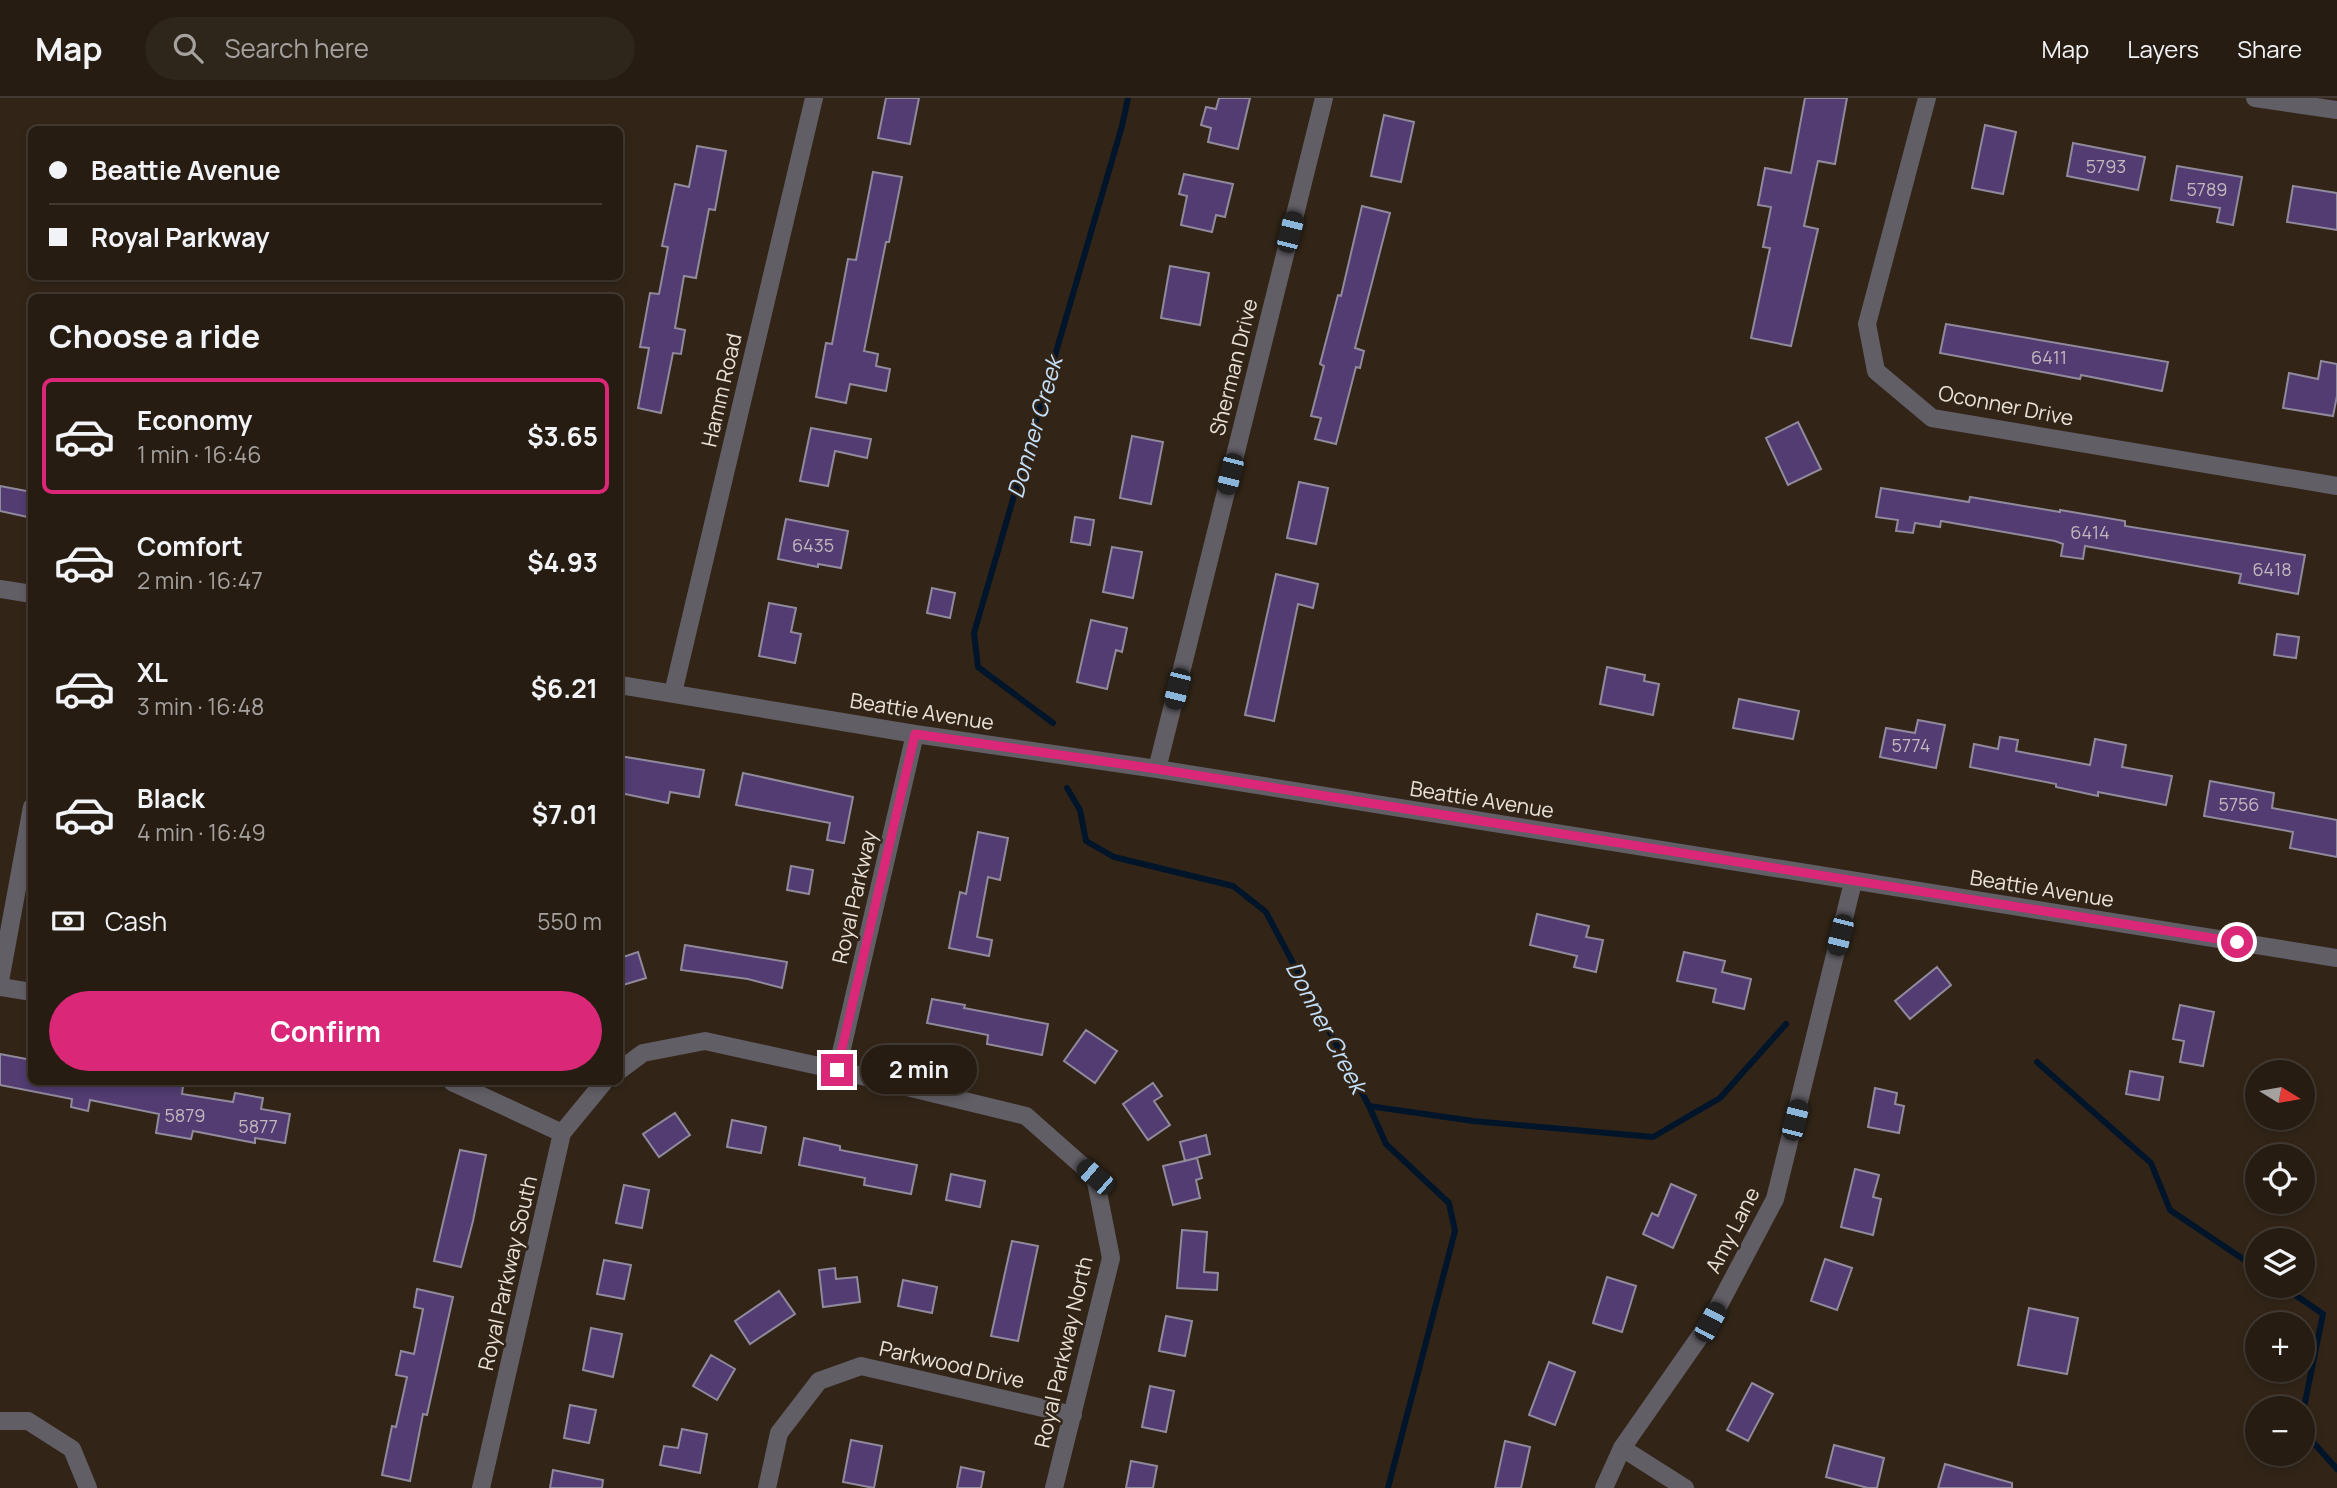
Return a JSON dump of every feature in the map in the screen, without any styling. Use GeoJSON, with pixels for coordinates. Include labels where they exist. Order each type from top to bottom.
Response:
{"type":"FeatureCollection","features":[{"type":"Feature","properties":{"kind":"street","name":"Hamm Road"},"geometry":{"type":"LineString","coordinates":[[673,693],[814,98]]}},
{"type":"Feature","properties":{"kind":"street","name":"Sherman Drive"},"geometry":{"type":"LineString","coordinates":[[1157,769],[1324,98]]}},
{"type":"Feature","properties":{"kind":"street","name":"Oconner Drive"},"geometry":{"type":"LineString","coordinates":[[1927,98],[1867,324],[1876,371],[1932,418],[2337,486]]}},
{"type":"Feature","properties":{"kind":"street"},"geometry":{"type":"LineString","coordinates":[[2255,98],[2337,110]]}},
{"type":"Feature","properties":{"kind":"street"},"geometry":{"type":"LineString","coordinates":[[0,589],[28,593]]}},
{"type":"Feature","properties":{"kind":"street","name":"Beattie Avenue"},"geometry":{"type":"LineString","coordinates":[[623,685],[2337,958]]}},
{"type":"Feature","properties":{"kind":"street","name":"Royal Parkway"},"geometry":{"type":"LineString","coordinates":[[837,1070],[915,734]]}},
{"type":"Feature","properties":{"kind":"street"},"geometry":{"type":"LineString","coordinates":[[0,981],[28,829]]}},
{"type":"Feature","properties":{"kind":"street","name":"Amy Lane"},"geometry":{"type":"LineString","coordinates":[[1604,1488],[1622,1448],[1710,1322],[1775,1199],[1853,882]]}},
{"type":"Feature","properties":{"kind":"street"},"geometry":{"type":"LineString","coordinates":[[0,987],[28,991]]}},
{"type":"Feature","properties":{"kind":"street"},"geometry":{"type":"LineString","coordinates":[[623,1068],[643,1053],[705,1041],[837,1070]]}},
{"type":"Feature","properties":{"kind":"street","name":"Royal Parkway North"},"geometry":{"type":"LineString","coordinates":[[837,1070],[1026,1116],[1095,1177],[1111,1258],[1054,1488]]}},
{"type":"Feature","properties":{"kind":"street"},"geometry":{"type":"LineString","coordinates":[[459,1085],[562,1132]]}},
{"type":"Feature","properties":{"kind":"street","name":"Royal Parkway South"},"geometry":{"type":"LineString","coordinates":[[481,1488],[562,1132],[601,1085]]}},
{"type":"Feature","properties":{"kind":"street","name":"Parkwood Drive"},"geometry":{"type":"LineString","coordinates":[[767,1488],[779,1433],[819,1381],[861,1366],[1073,1415]]}},
{"type":"Feature","properties":{"kind":"street"},"geometry":{"type":"LineString","coordinates":[[0,1421],[27,1421],[72,1449],[88,1488]]}},
{"type":"Feature","properties":{"kind":"street"},"geometry":{"type":"LineString","coordinates":[[1622,1448],[1685,1488]]}},
{"type":"Feature","properties":{"kind":"building"},"geometry":{"type":"Polygon","coordinates":[[[886,98],[919,98],[910,144],[878,138],[886,98]]]}},
{"type":"Feature","properties":{"kind":"building"},"geometry":{"type":"Polygon","coordinates":[[[1219,98],[1250,98],[1238,149],[1208,142],[1211,128],[1201,125],[1206,107],[1216,109],[1219,98]]]}},
{"type":"Feature","properties":{"kind":"building"},"geometry":{"type":"Polygon","coordinates":[[[1805,98],[1847,98],[1835,164],[1818,161],[1804,226],[1818,229],[1791,346],[1751,338],[1770,248],[1763,247],[1771,207],[1758,205],[1765,168],[1791,173],[1805,98]]]}},
{"type":"Feature","properties":{"kind":"building"},"geometry":{"type":"Polygon","coordinates":[[[1384,115],[1414,122],[1401,182],[1371,176],[1384,115]]]}},
{"type":"Feature","properties":{"kind":"building"},"geometry":{"type":"Polygon","coordinates":[[[1985,125],[2016,132],[2003,194],[1972,188],[1985,125]]]}},
{"type":"Feature","properties":{"kind":"building"},"geometry":{"type":"Polygon","coordinates":[[[2073,143],[2145,157],[2138,190],[2067,176],[2073,143]]]}},
{"type":"Feature","properties":{"kind":"building"},"geometry":{"type":"Polygon","coordinates":[[[697,146],[726,151],[715,210],[709,209],[696,278],[684,276],[675,328],[685,330],[681,354],[673,353],[661,413],[638,408],[649,348],[640,347],[650,293],[659,294],[668,247],[662,246],[675,184],[689,187],[697,146]]]}},
{"type":"Feature","properties":{"kind":"building"},"geometry":{"type":"Polygon","coordinates":[[[2177,166],[2242,177],[2233,225],[2217,222],[2220,208],[2171,200],[2177,166]]]}},
{"type":"Feature","properties":{"kind":"building"},"geometry":{"type":"Polygon","coordinates":[[[873,172],[902,177],[864,351],[878,354],[876,366],[890,369],[886,391],[850,384],[846,403],[816,397],[826,343],[832,344],[848,259],[856,260],[873,172]]]}},
{"type":"Feature","properties":{"kind":"building"},"geometry":{"type":"Polygon","coordinates":[[[1184,174],[1233,184],[1225,217],[1216,215],[1212,232],[1181,225],[1187,196],[1179,194],[1184,174]]]}},
{"type":"Feature","properties":{"kind":"building"},"geometry":{"type":"Polygon","coordinates":[[[2293,186],[2337,193],[2337,230],[2287,222],[2293,186]]]}},
{"type":"Feature","properties":{"kind":"building"},"geometry":{"type":"Polygon","coordinates":[[[1362,206],[1390,213],[1355,348],[1364,351],[1360,368],[1356,367],[1336,444],[1315,439],[1321,418],[1311,416],[1324,366],[1320,364],[1338,295],[1341,296],[1362,206]]]}},
{"type":"Feature","properties":{"kind":"building"},"geometry":{"type":"Polygon","coordinates":[[[1170,266],[1209,273],[1200,325],[1161,318],[1170,266]]]}},
{"type":"Feature","properties":{"kind":"building"},"geometry":{"type":"Polygon","coordinates":[[[1946,324],[2168,362],[2162,391],[2081,375],[2080,379],[1940,353],[1946,324]]]}},
{"type":"Feature","properties":{"kind":"building"},"geometry":{"type":"Polygon","coordinates":[[[2321,361],[2337,364],[2337,396],[2333,416],[2283,408],[2289,373],[2318,379],[2321,361]]]}},
{"type":"Feature","properties":{"kind":"building"},"geometry":{"type":"Polygon","coordinates":[[[1798,422],[1821,469],[1788,485],[1766,438],[1798,422]]]}},
{"type":"Feature","properties":{"kind":"building"},"geometry":{"type":"Polygon","coordinates":[[[811,428],[871,439],[867,458],[835,451],[828,486],[800,481],[811,428]]]}},
{"type":"Feature","properties":{"kind":"building"},"geometry":{"type":"Polygon","coordinates":[[[1132,436],[1163,442],[1151,504],[1120,498],[1132,436]]]}},
{"type":"Feature","properties":{"kind":"building"},"geometry":{"type":"Polygon","coordinates":[[[1299,482],[1328,488],[1316,544],[1287,538],[1299,482]]]}},
{"type":"Feature","properties":{"kind":"building"},"geometry":{"type":"Polygon","coordinates":[[[0,486],[28,491],[28,517],[0,511],[0,486]]]}},
{"type":"Feature","properties":{"kind":"building"},"geometry":{"type":"Polygon","coordinates":[[[1881,488],[1969,502],[1970,497],[2060,510],[2125,521],[2125,526],[2305,555],[2298,594],[2239,583],[2241,574],[2085,546],[2083,559],[2061,556],[2063,544],[2055,541],[1941,521],[1940,527],[1915,523],[1913,533],[1896,531],[1898,520],[1876,517],[1881,488]]]}},
{"type":"Feature","properties":{"kind":"building"},"geometry":{"type":"Polygon","coordinates":[[[1075,517],[1094,520],[1090,545],[1071,542],[1075,517]]]}},
{"type":"Feature","properties":{"kind":"building"},"geometry":{"type":"Polygon","coordinates":[[[786,519],[848,531],[841,568],[818,564],[818,567],[778,559],[786,519]]]}},
{"type":"Feature","properties":{"kind":"building"},"geometry":{"type":"Polygon","coordinates":[[[1112,547],[1142,552],[1133,598],[1103,592],[1112,547]]]}},
{"type":"Feature","properties":{"kind":"building"},"geometry":{"type":"Polygon","coordinates":[[[1276,574],[1318,584],[1313,608],[1298,604],[1274,721],[1245,715],[1276,574]]]}},
{"type":"Feature","properties":{"kind":"building"},"geometry":{"type":"Polygon","coordinates":[[[932,588],[955,593],[950,618],[927,613],[932,588]]]}},
{"type":"Feature","properties":{"kind":"building"},"geometry":{"type":"Polygon","coordinates":[[[769,603],[796,608],[791,632],[801,634],[795,663],[759,656],[769,603]]]}},
{"type":"Feature","properties":{"kind":"building"},"geometry":{"type":"Polygon","coordinates":[[[1091,620],[1127,628],[1122,652],[1116,650],[1107,689],[1077,682],[1091,620]]]}},
{"type":"Feature","properties":{"kind":"building"},"geometry":{"type":"Polygon","coordinates":[[[2277,634],[2299,637],[2296,658],[2274,655],[2277,634]]]}},
{"type":"Feature","properties":{"kind":"building"},"geometry":{"type":"Polygon","coordinates":[[[1607,667],[1645,675],[1644,681],[1659,684],[1653,715],[1600,704],[1607,667]]]}},
{"type":"Feature","properties":{"kind":"building"},"geometry":{"type":"Polygon","coordinates":[[[1739,699],[1799,711],[1793,739],[1733,728],[1739,699]]]}},
{"type":"Feature","properties":{"kind":"building"},"geometry":{"type":"Polygon","coordinates":[[[1918,720],[1945,725],[1936,768],[1880,757],[1886,728],[1915,733],[1918,720]]]}},
{"type":"Feature","properties":{"kind":"building"},"geometry":{"type":"Polygon","coordinates":[[[2000,737],[2018,740],[2016,751],[2090,765],[2095,739],[2126,745],[2122,767],[2172,776],[2166,805],[2098,792],[2098,796],[2056,787],[2056,784],[1970,767],[1974,744],[1998,749],[2000,737]]]}},
{"type":"Feature","properties":{"kind":"building"},"geometry":{"type":"Polygon","coordinates":[[[623,756],[704,770],[699,797],[670,792],[668,803],[623,794],[623,756]]]}},
{"type":"Feature","properties":{"kind":"building"},"geometry":{"type":"Polygon","coordinates":[[[743,773],[853,797],[844,843],[827,840],[830,823],[736,805],[743,773]]]}},
{"type":"Feature","properties":{"kind":"building"},"geometry":{"type":"Polygon","coordinates":[[[2210,781],[2274,793],[2272,808],[2337,820],[2337,857],[2290,848],[2293,832],[2204,816],[2210,781]]]}},
{"type":"Feature","properties":{"kind":"building"},"geometry":{"type":"Polygon","coordinates":[[[978,832],[1008,838],[1000,880],[988,877],[977,937],[992,940],[989,956],[949,948],[960,892],[966,894],[978,832]]]}},
{"type":"Feature","properties":{"kind":"building"},"geometry":{"type":"Polygon","coordinates":[[[791,866],[813,870],[809,894],[787,890],[791,866]]]}},
{"type":"Feature","properties":{"kind":"building"},"geometry":{"type":"Polygon","coordinates":[[[1537,914],[1589,926],[1586,937],[1603,940],[1596,972],[1574,967],[1577,956],[1530,945],[1537,914]]]}},
{"type":"Feature","properties":{"kind":"building"},"geometry":{"type":"Polygon","coordinates":[[[685,945],[787,962],[782,988],[748,979],[681,970],[685,945]]]}},
{"type":"Feature","properties":{"kind":"building"},"geometry":{"type":"Polygon","coordinates":[[[638,952],[646,978],[623,985],[623,957],[638,952]]]}},
{"type":"Feature","properties":{"kind":"building"},"geometry":{"type":"Polygon","coordinates":[[[1684,952],[1725,961],[1722,972],[1751,979],[1744,1009],[1713,1002],[1716,989],[1677,981],[1684,952]]]}},
{"type":"Feature","properties":{"kind":"building"},"geometry":{"type":"Polygon","coordinates":[[[1937,967],[1951,985],[1910,1019],[1895,1001],[1937,967]]]}},
{"type":"Feature","properties":{"kind":"building"},"geometry":{"type":"Polygon","coordinates":[[[932,999],[1048,1024],[1042,1055],[987,1044],[988,1035],[927,1023],[932,999]]]}},
{"type":"Feature","properties":{"kind":"building"},"geometry":{"type":"Polygon","coordinates":[[[2180,1005],[2214,1012],[2203,1066],[2180,1062],[2184,1041],[2173,1039],[2180,1005]]]}},
{"type":"Feature","properties":{"kind":"building"},"geometry":{"type":"Polygon","coordinates":[[[1086,1030],[1117,1051],[1095,1083],[1064,1061],[1086,1030]]]}},
{"type":"Feature","properties":{"kind":"building"},"geometry":{"type":"Polygon","coordinates":[[[0,1054],[28,1059],[28,1085],[176,1085],[183,1086],[182,1094],[233,1102],[235,1093],[263,1098],[261,1109],[290,1114],[285,1143],[255,1138],[255,1143],[193,1131],[191,1139],[156,1133],[159,1114],[90,1100],[88,1111],[71,1107],[72,1099],[0,1085],[0,1054]]]}},
{"type":"Feature","properties":{"kind":"building"},"geometry":{"type":"Polygon","coordinates":[[[2130,1071],[2163,1077],[2159,1100],[2126,1094],[2130,1071]]]}},
{"type":"Feature","properties":{"kind":"building"},"geometry":{"type":"Polygon","coordinates":[[[1153,1083],[1162,1096],[1154,1101],[1170,1125],[1148,1140],[1123,1104],[1153,1083]]]}},
{"type":"Feature","properties":{"kind":"building"},"geometry":{"type":"Polygon","coordinates":[[[1875,1088],[1897,1093],[1895,1104],[1904,1106],[1899,1133],[1868,1127],[1875,1088]]]}},
{"type":"Feature","properties":{"kind":"building"},"geometry":{"type":"Polygon","coordinates":[[[675,1113],[690,1135],[659,1157],[643,1134],[675,1113]]]}},
{"type":"Feature","properties":{"kind":"building"},"geometry":{"type":"Polygon","coordinates":[[[732,1120],[766,1127],[761,1153],[727,1147],[732,1120]]]}},
{"type":"Feature","properties":{"kind":"building"},"geometry":{"type":"Polygon","coordinates":[[[1206,1135],[1210,1154],[1185,1161],[1180,1142],[1206,1135]]]}},
{"type":"Feature","properties":{"kind":"building"},"geometry":{"type":"Polygon","coordinates":[[[804,1138],[840,1146],[840,1150],[917,1165],[911,1194],[864,1185],[865,1178],[799,1165],[804,1138]]]}},
{"type":"Feature","properties":{"kind":"building"},"geometry":{"type":"Polygon","coordinates":[[[460,1150],[486,1155],[461,1267],[434,1261],[460,1150]]]}},
{"type":"Feature","properties":{"kind":"building"},"geometry":{"type":"Polygon","coordinates":[[[1197,1158],[1202,1178],[1196,1180],[1200,1198],[1173,1205],[1163,1166],[1197,1158]]]}},
{"type":"Feature","properties":{"kind":"building"},"geometry":{"type":"Polygon","coordinates":[[[1855,1169],[1879,1175],[1873,1197],[1881,1199],[1873,1235],[1841,1227],[1855,1169]]]}},
{"type":"Feature","properties":{"kind":"building"},"geometry":{"type":"Polygon","coordinates":[[[951,1174],[985,1181],[980,1207],[946,1200],[951,1174]]]}},
{"type":"Feature","properties":{"kind":"building"},"geometry":{"type":"Polygon","coordinates":[[[1671,1184],[1696,1195],[1673,1248],[1643,1234],[1652,1213],[1658,1216],[1671,1184]]]}},
{"type":"Feature","properties":{"kind":"building"},"geometry":{"type":"Polygon","coordinates":[[[624,1185],[649,1190],[642,1228],[616,1223],[624,1185]]]}},
{"type":"Feature","properties":{"kind":"building"},"geometry":{"type":"Polygon","coordinates":[[[1182,1230],[1207,1232],[1204,1272],[1218,1273],[1217,1290],[1177,1288],[1182,1230]]]}},
{"type":"Feature","properties":{"kind":"building"},"geometry":{"type":"Polygon","coordinates":[[[1012,1241],[1038,1246],[1018,1341],[991,1336],[1012,1241]]]}},
{"type":"Feature","properties":{"kind":"building"},"geometry":{"type":"Polygon","coordinates":[[[1825,1259],[1852,1268],[1837,1310],[1811,1301],[1825,1259]]]}},
{"type":"Feature","properties":{"kind":"building"},"geometry":{"type":"Polygon","coordinates":[[[604,1260],[631,1265],[624,1299],[597,1294],[604,1260]]]}},
{"type":"Feature","properties":{"kind":"building"},"geometry":{"type":"Polygon","coordinates":[[[835,1268],[836,1279],[857,1277],[860,1302],[823,1307],[819,1270],[835,1268]]]}},
{"type":"Feature","properties":{"kind":"building"},"geometry":{"type":"Polygon","coordinates":[[[1607,1277],[1636,1286],[1622,1332],[1593,1323],[1607,1277]]]}},
{"type":"Feature","properties":{"kind":"building"},"geometry":{"type":"Polygon","coordinates":[[[903,1280],[937,1287],[932,1313],[898,1306],[903,1280]]]}},
{"type":"Feature","properties":{"kind":"building"},"geometry":{"type":"Polygon","coordinates":[[[417,1289],[453,1297],[427,1415],[423,1414],[410,1481],[382,1475],[392,1426],[396,1427],[407,1377],[396,1375],[401,1351],[414,1354],[423,1309],[414,1307],[417,1289]]]}},
{"type":"Feature","properties":{"kind":"building"},"geometry":{"type":"Polygon","coordinates":[[[779,1291],[795,1314],[750,1344],[735,1321],[779,1291]]]}},
{"type":"Feature","properties":{"kind":"building"},"geometry":{"type":"Polygon","coordinates":[[[2029,1308],[2078,1318],[2067,1374],[2018,1365],[2029,1308]]]}},
{"type":"Feature","properties":{"kind":"building"},"geometry":{"type":"Polygon","coordinates":[[[1166,1316],[1192,1321],[1185,1356],[1159,1351],[1166,1316]]]}},
{"type":"Feature","properties":{"kind":"building"},"geometry":{"type":"Polygon","coordinates":[[[591,1328],[622,1334],[613,1377],[583,1370],[591,1328]]]}},
{"type":"Feature","properties":{"kind":"building"},"geometry":{"type":"Polygon","coordinates":[[[711,1355],[735,1369],[717,1400],[693,1386],[711,1355]]]}},
{"type":"Feature","properties":{"kind":"building"},"geometry":{"type":"Polygon","coordinates":[[[1549,1362],[1575,1372],[1555,1425],[1529,1415],[1549,1362]]]}},
{"type":"Feature","properties":{"kind":"building"},"geometry":{"type":"Polygon","coordinates":[[[1752,1383],[1773,1394],[1748,1441],[1727,1430],[1752,1383]]]}},
{"type":"Feature","properties":{"kind":"building"},"geometry":{"type":"Polygon","coordinates":[[[1150,1386],[1174,1391],[1166,1432],[1142,1427],[1150,1386]]]}},
{"type":"Feature","properties":{"kind":"building"},"geometry":{"type":"Polygon","coordinates":[[[570,1405],[596,1410],[589,1443],[564,1438],[570,1405]]]}},
{"type":"Feature","properties":{"kind":"building"},"geometry":{"type":"Polygon","coordinates":[[[682,1429],[707,1434],[700,1473],[660,1465],[664,1446],[678,1448],[682,1429]]]}},
{"type":"Feature","properties":{"kind":"building"},"geometry":{"type":"Polygon","coordinates":[[[851,1440],[882,1446],[874,1488],[843,1482],[851,1440]]]}},
{"type":"Feature","properties":{"kind":"building"},"geometry":{"type":"Polygon","coordinates":[[[1505,1441],[1530,1447],[1521,1488],[1495,1488],[1505,1441]]]}},
{"type":"Feature","properties":{"kind":"building"},"geometry":{"type":"Polygon","coordinates":[[[1834,1445],[1884,1458],[1877,1488],[1826,1477],[1834,1445]]]}},
{"type":"Feature","properties":{"kind":"building"},"geometry":{"type":"Polygon","coordinates":[[[1131,1461],[1157,1466],[1153,1488],[1126,1488],[1131,1461]]]}},
{"type":"Feature","properties":{"kind":"building"},"geometry":{"type":"Polygon","coordinates":[[[1945,1464],[2012,1483],[2012,1488],[1938,1488],[1945,1464]]]}},
{"type":"Feature","properties":{"kind":"building"},"geometry":{"type":"Polygon","coordinates":[[[961,1467],[984,1472],[981,1488],[957,1488],[961,1467]]]}},
{"type":"Feature","properties":{"kind":"building"},"geometry":{"type":"Polygon","coordinates":[[[553,1470],[603,1480],[602,1488],[550,1488],[553,1470]]]}},
{"type":"Feature","properties":{"kind":"waterway","name":"Donner Creek"},"geometry":{"type":"LineString","coordinates":[[1053,723],[978,667],[974,633],[1128,98]]}},
{"type":"Feature","properties":{"kind":"waterway","name":"Donner Creek"},"geometry":{"type":"LineString","coordinates":[[1067,788],[1080,810],[1086,841],[1114,857],[1233,886],[1266,912],[1369,1106],[1473,1121],[1653,1137],[1720,1098],[1786,1024]]}},
{"type":"Feature","properties":{"kind":"waterway","name":"Donner Creek"},"geometry":{"type":"LineString","coordinates":[[2037,1062],[2151,1163],[2170,1210],[2245,1260]]}},
{"type":"Feature","properties":{"kind":"waterway"},"geometry":{"type":"LineString","coordinates":[[1369,1106],[1386,1144],[1449,1203],[1455,1231],[1388,1488]]}},
{"type":"Feature","properties":{"kind":"waterway","name":"Donner Creek"},"geometry":{"type":"LineString","coordinates":[[2300,1298],[2323,1314],[2306,1396]]}},
{"type":"Feature","properties":{"kind":"waterway","name":"Donner Creek"},"geometry":{"type":"LineString","coordinates":[[2315,1444],[2337,1469]]}},
{"type":"Feature","properties":{"kind":"route"},"geometry":{"type":"LineString","coordinates":[[837,1070],[915,734],[1157,769],[2237,942]]}}]}
